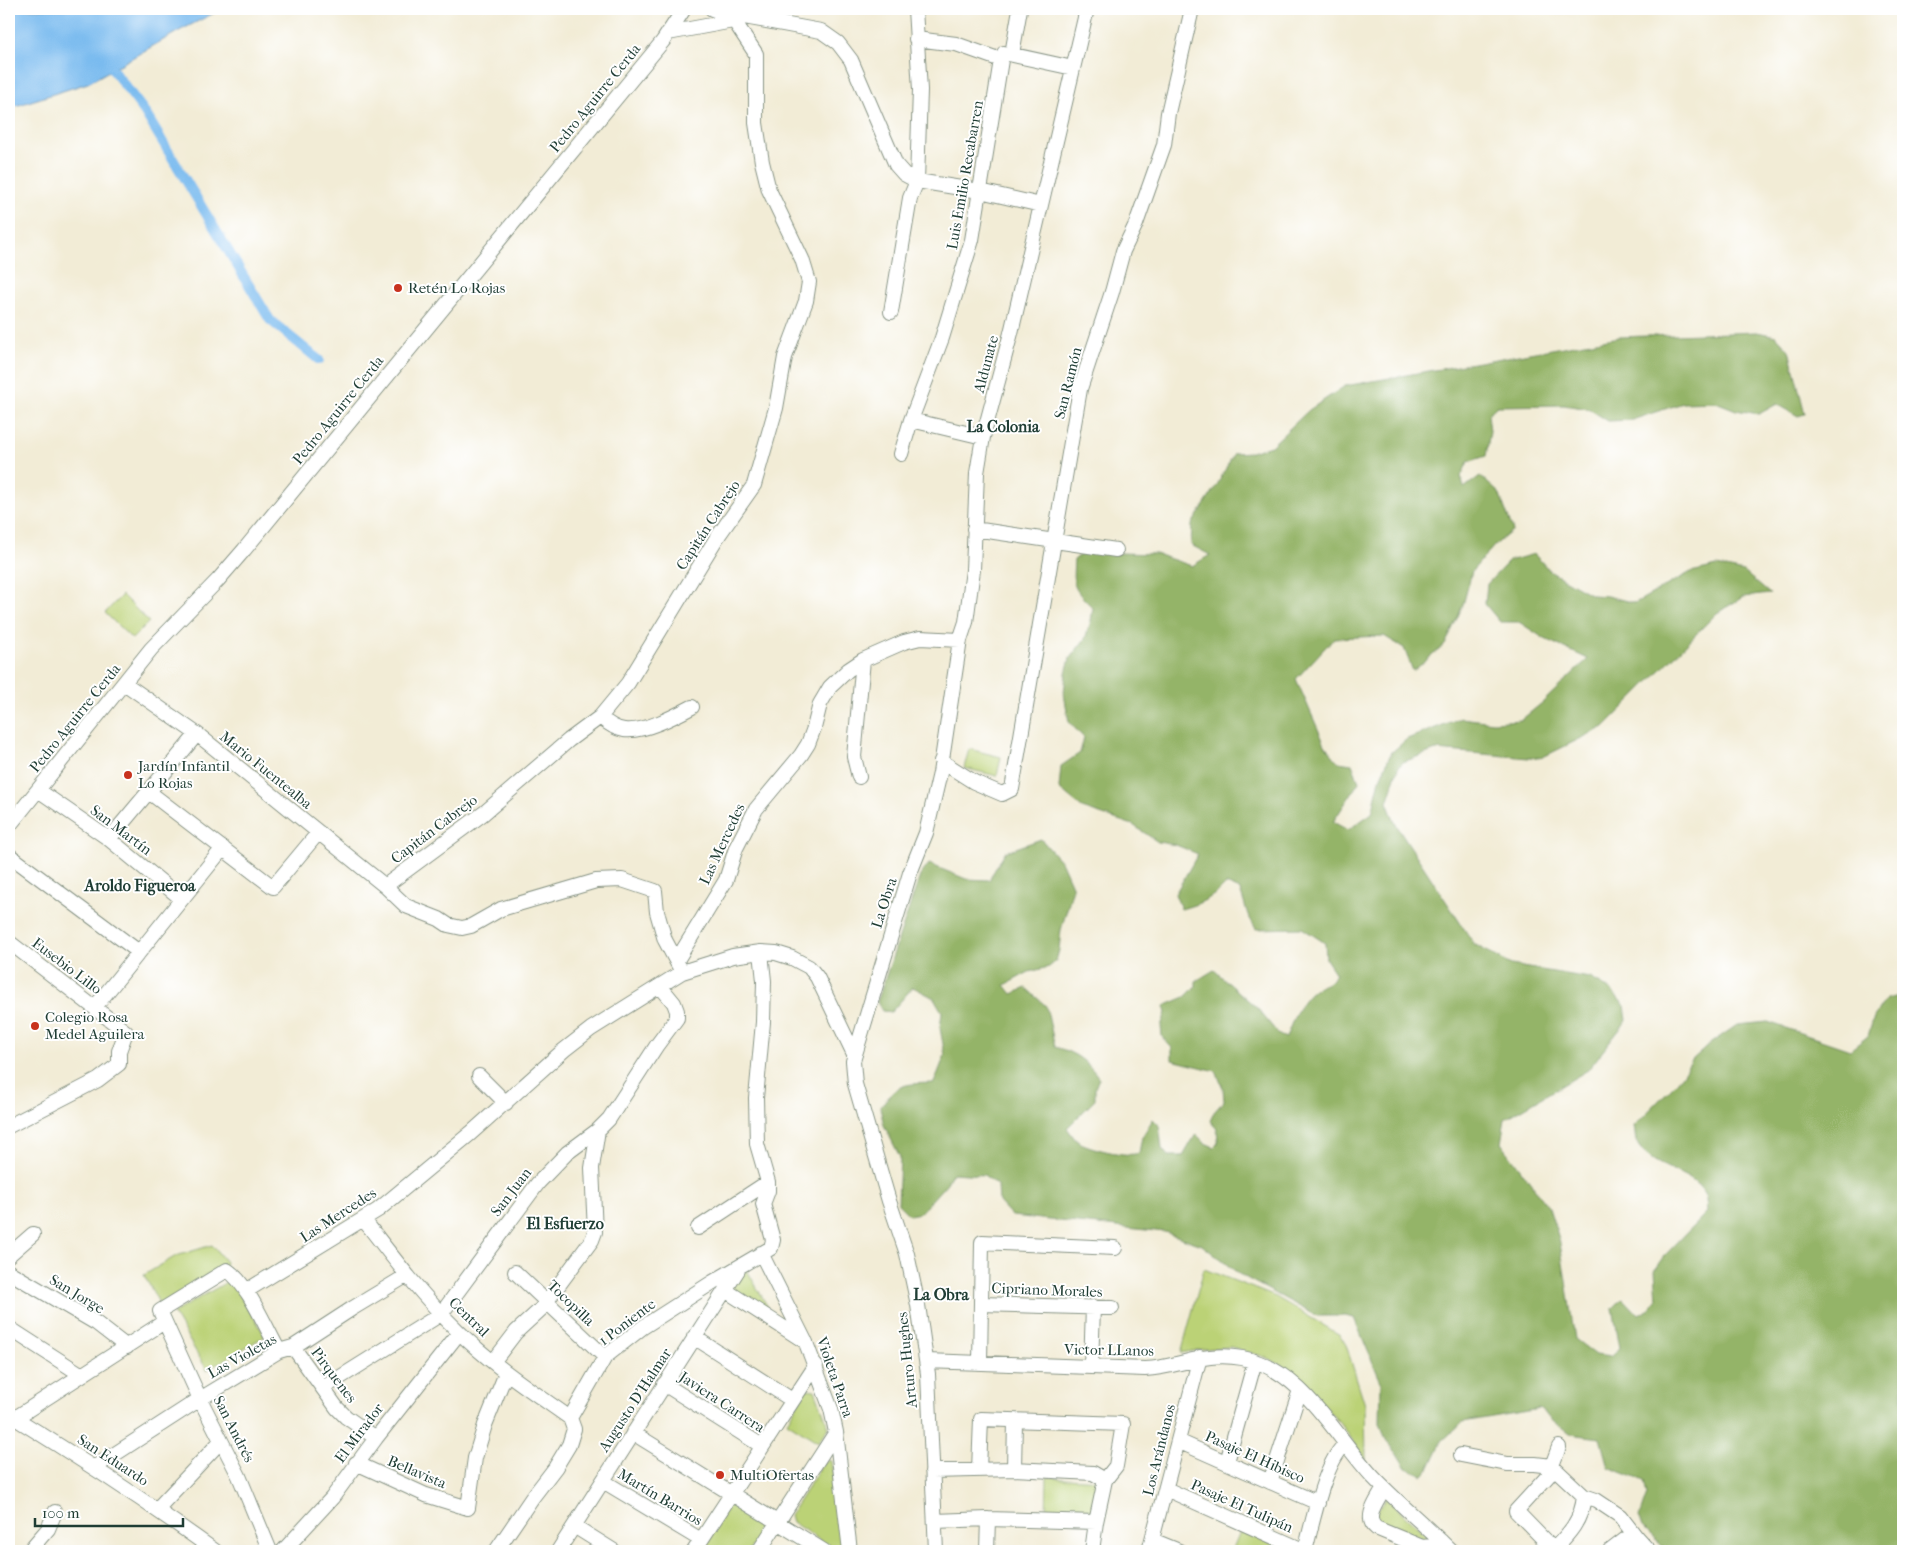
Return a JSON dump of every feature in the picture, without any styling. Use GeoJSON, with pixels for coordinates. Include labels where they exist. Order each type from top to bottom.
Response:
{"type":"FeatureCollection","features":[{"type":"Feature","properties":{"kind":"street","name":"Pedro Aguirre Cerda"},"geometry":{"type":"LineString","coordinates":[[9,826],[151,649],[239,556],[668,33],[684,9]]}},
{"type":"Feature","properties":{"kind":"street"},"geometry":{"type":"LineString","coordinates":[[712,9],[732,18]]}},
{"type":"Feature","properties":{"kind":"street"},"geometry":{"type":"LineString","coordinates":[[890,312],[910,198],[917,181],[920,90],[915,9]]}},
{"type":"Feature","properties":{"kind":"street","name":"Luis Emilio Recabarren"},"geometry":{"type":"LineString","coordinates":[[901,454],[911,420],[942,338],[972,240],[1006,57],[1020,9]]}},
{"type":"Feature","properties":{"kind":"street","name":"Aldunate"},"geometry":{"type":"LineString","coordinates":[[941,762],[960,640],[966,622],[973,570],[977,472],[983,437],[1011,333],[1087,9]]}},
{"type":"Feature","properties":{"kind":"street","name":"San Ramón"},"geometry":{"type":"LineString","coordinates":[[941,762],[974,782],[1002,794],[1012,789],[1080,389],[1112,292],[1123,251],[1136,224],[1164,144],[1168,113],[1192,9]]}},
{"type":"Feature","properties":{"kind":"street"},"geometry":{"type":"LineString","coordinates":[[668,33],[744,17],[821,31],[838,43],[852,60],[896,165],[904,174],[917,181],[980,191],[1041,205]]}},
{"type":"Feature","properties":{"kind":"street","name":"Capitán Cabrejo"},"geometry":{"type":"LineString","coordinates":[[385,886],[484,813],[569,740],[600,717],[628,683],[716,539],[754,485],[776,408],[785,357],[806,302],[809,282],[802,259],[769,190],[762,162],[756,123],[756,54],[732,18]]}},
{"type":"Feature","properties":{"kind":"street"},"geometry":{"type":"LineString","coordinates":[[916,39],[956,44],[1006,57],[1073,68]]}},
{"type":"Feature","properties":{"kind":"street"},"geometry":{"type":"LineString","coordinates":[[911,420],[983,437]]}},
{"type":"Feature","properties":{"kind":"street"},"geometry":{"type":"LineString","coordinates":[[974,529],[1116,550]]}},
{"type":"Feature","properties":{"kind":"street","name":"Las Mercedes"},"geometry":{"type":"LineString","coordinates":[[246,1291],[378,1210],[506,1103],[564,1050],[591,1029],[660,986],[679,966],[726,880],[736,848],[756,809],[808,744],[820,704],[838,679],[863,660],[895,645],[920,638],[960,640]]}},
{"type":"Feature","properties":{"kind":"street"},"geometry":{"type":"LineString","coordinates":[[859,777],[854,757],[863,660]]}},
{"type":"Feature","properties":{"kind":"street","name":"Mario Fuentealba"},"geometry":{"type":"LineString","coordinates":[[124,683],[197,734],[385,886],[406,906],[448,925],[462,928],[471,926],[501,909],[596,881],[622,880],[655,891],[657,912],[665,940],[679,966]]}},
{"type":"Feature","properties":{"kind":"street"},"geometry":{"type":"LineString","coordinates":[[600,717],[612,726],[625,731],[652,726],[692,707]]}},
{"type":"Feature","properties":{"kind":"street"},"geometry":{"type":"LineString","coordinates":[[109,839],[197,734]]}},
{"type":"Feature","properties":{"kind":"street","name":"La Obra"},"geometry":{"type":"LineString","coordinates":[[854,1054],[910,873],[926,832],[941,762]]}},
{"type":"Feature","properties":{"kind":"street","name":"San Martín"},"geometry":{"type":"LineString","coordinates":[[38,790],[109,839],[182,899]]}},
{"type":"Feature","properties":{"kind":"street"},"geometry":{"type":"LineString","coordinates":[[149,792],[273,887],[318,833]]}},
{"type":"Feature","properties":{"kind":"street"},"geometry":{"type":"LineString","coordinates":[[95,1007],[223,848]]}},
{"type":"Feature","properties":{"kind":"street"},"geometry":{"type":"LineString","coordinates":[[9,855],[139,952]]}},
{"type":"Feature","properties":{"kind":"street","name":"Eusebio Lillo"},"geometry":{"type":"LineString","coordinates":[[9,942],[126,1032],[119,1052],[119,1064],[98,1080],[9,1126]]}},
{"type":"Feature","properties":{"kind":"street"},"geometry":{"type":"LineString","coordinates":[[761,952],[764,981],[756,1117],[757,1144],[768,1182],[768,1191],[763,1204]]}},
{"type":"Feature","properties":{"kind":"street"},"geometry":{"type":"LineString","coordinates":[[679,966],[761,952],[776,953],[792,958],[809,967],[823,990],[854,1054]]}},
{"type":"Feature","properties":{"kind":"street","name":"San Juan"},"geometry":{"type":"LineString","coordinates":[[323,1388],[441,1314],[538,1183],[567,1153],[598,1130],[619,1106],[657,1045],[677,1018],[674,1003],[660,986]]}},
{"type":"Feature","properties":{"kind":"street","name":"Arturo Hughes"},"geometry":{"type":"LineString","coordinates":[[854,1054],[855,1084],[889,1201],[907,1254],[918,1304],[926,1361],[936,1551]]}},
{"type":"Feature","properties":{"kind":"street"},"geometry":{"type":"LineString","coordinates":[[479,1076],[506,1103]]}},
{"type":"Feature","properties":{"kind":"street"},"geometry":{"type":"LineString","coordinates":[[493,1362],[506,1343],[541,1309],[592,1240],[595,1232],[592,1168],[598,1130]]}},
{"type":"Feature","properties":{"kind":"street"},"geometry":{"type":"LineString","coordinates":[[698,1228],[768,1182]]}},
{"type":"Feature","properties":{"kind":"street"},"geometry":{"type":"LineString","coordinates":[[753,1191],[763,1204],[773,1240],[771,1248],[761,1254]]}},
{"type":"Feature","properties":{"kind":"street","name":"Central"},"geometry":{"type":"LineString","coordinates":[[364,1220],[406,1276],[459,1333],[506,1372],[570,1418]]}},
{"type":"Feature","properties":{"kind":"street"},"geometry":{"type":"LineString","coordinates":[[9,1255],[33,1234]]}},
{"type":"Feature","properties":{"kind":"street"},"geometry":{"type":"LineString","coordinates":[[980,1363],[982,1242],[1115,1248]]}},
{"type":"Feature","properties":{"kind":"street","name":"1 Poniente"},"geometry":{"type":"LineString","coordinates":[[496,1551],[569,1445],[574,1429],[570,1418],[605,1357],[643,1328],[761,1254]]}},
{"type":"Feature","properties":{"kind":"street","name":"Violeta Parra"},"geometry":{"type":"LineString","coordinates":[[761,1254],[816,1364],[831,1409],[836,1432],[850,1551]]}},
{"type":"Feature","properties":{"kind":"street","name":"Augusto D'Halmar"},"geometry":{"type":"LineString","coordinates":[[558,1551],[740,1266]]}},
{"type":"Feature","properties":{"kind":"street"},"geometry":{"type":"LineString","coordinates":[[12,1420],[164,1322],[160,1311],[227,1270],[233,1274],[246,1291],[279,1351]]}},
{"type":"Feature","properties":{"kind":"street","name":"San Jorge"},"geometry":{"type":"LineString","coordinates":[[9,1272],[96,1323],[127,1346]]}},
{"type":"Feature","properties":{"kind":"street","name":"Tocopilla"},"geometry":{"type":"LineString","coordinates":[[516,1272],[605,1357]]}},
{"type":"Feature","properties":{"kind":"street","name":"Las Violetas"},"geometry":{"type":"LineString","coordinates":[[95,1468],[200,1399],[279,1351],[294,1348],[353,1308],[406,1276]]}},
{"type":"Feature","properties":{"kind":"street"},"geometry":{"type":"LineString","coordinates":[[725,1290],[806,1342]]}},
{"type":"Feature","properties":{"kind":"street","name":"Cipriano Morales"},"geometry":{"type":"LineString","coordinates":[[981,1304],[1112,1308]]}},
{"type":"Feature","properties":{"kind":"street"},"geometry":{"type":"LineString","coordinates":[[1091,1367],[1093,1307]]}},
{"type":"Feature","properties":{"kind":"street","name":"San Andrés"},"geometry":{"type":"LineString","coordinates":[[164,1322],[251,1503],[270,1551]]}},
{"type":"Feature","properties":{"kind":"street"},"geometry":{"type":"LineString","coordinates":[[9,1328],[82,1375]]}},
{"type":"Feature","properties":{"kind":"street","name":"El Mirador"},"geometry":{"type":"LineString","coordinates":[[284,1551],[332,1498],[356,1463],[459,1333]]}},
{"type":"Feature","properties":{"kind":"street"},"geometry":{"type":"LineString","coordinates":[[694,1338],[792,1400]]}},
{"type":"Feature","properties":{"kind":"street","name":"Pirquenes"},"geometry":{"type":"LineString","coordinates":[[294,1348],[346,1417],[376,1438]]}},
{"type":"Feature","properties":{"kind":"street","name":"Victor LLanos"},"geometry":{"type":"LineString","coordinates":[[926,1361],[1153,1369],[1200,1357],[1232,1356],[1255,1361],[1279,1372],[1300,1390],[1367,1471],[1446,1546]]}},
{"type":"Feature","properties":{"kind":"street","name":"Los Arándanos"},"geometry":{"type":"LineString","coordinates":[[1150,1545],[1200,1357]]}},
{"type":"Feature","properties":{"kind":"street"},"geometry":{"type":"LineString","coordinates":[[1226,1462],[1255,1361]]}},
{"type":"Feature","properties":{"kind":"street"},"geometry":{"type":"LineString","coordinates":[[698,1546],[816,1364]]}},
{"type":"Feature","properties":{"kind":"street","name":"Bellavista"},"geometry":{"type":"LineString","coordinates":[[356,1463],[426,1495],[468,1508],[475,1458],[485,1425],[506,1372]]}},
{"type":"Feature","properties":{"kind":"street","name":"Javiera Carrera"},"geometry":{"type":"LineString","coordinates":[[664,1384],[762,1446]]}},
{"type":"Feature","properties":{"kind":"street"},"geometry":{"type":"LineString","coordinates":[[1270,1482],[1300,1390]]}},
{"type":"Feature","properties":{"kind":"street"},"geometry":{"type":"LineString","coordinates":[[978,1470],[981,1419],[1123,1424],[1116,1466],[1105,1480],[1092,1551]]}},
{"type":"Feature","properties":{"kind":"street","name":"San Eduardo"},"geometry":{"type":"LineString","coordinates":[[12,1420],[95,1468],[157,1509],[215,1551]]}},
{"type":"Feature","properties":{"kind":"street"},"geometry":{"type":"LineString","coordinates":[[1014,1469],[1015,1421]]}},
{"type":"Feature","properties":{"kind":"street"},"geometry":{"type":"LineString","coordinates":[[759,1551],[836,1432]]}},
{"type":"Feature","properties":{"kind":"street"},"geometry":{"type":"LineString","coordinates":[[632,1433],[824,1551]]}},
{"type":"Feature","properties":{"kind":"street"},"geometry":{"type":"LineString","coordinates":[[157,1509],[221,1441]]}},
{"type":"Feature","properties":{"kind":"street","name":"Pasaje El Hibisco"},"geometry":{"type":"LineString","coordinates":[[1178,1441],[1318,1504]]}},
{"type":"Feature","properties":{"kind":"street"},"geometry":{"type":"LineString","coordinates":[[1305,1551],[1333,1459],[1340,1448],[1346,1444]]}},
{"type":"Feature","properties":{"kind":"street"},"geometry":{"type":"LineString","coordinates":[[1559,1447],[1548,1476],[1516,1511],[1553,1551],[1575,1526],[1581,1514],[1584,1496]]}},
{"type":"Feature","properties":{"kind":"street"},"geometry":{"type":"LineString","coordinates":[[1461,1455],[1507,1464],[1552,1466],[1584,1496],[1596,1500],[1620,1516],[1649,1551]]}},
{"type":"Feature","properties":{"kind":"street"},"geometry":{"type":"LineString","coordinates":[[932,1471],[1014,1469],[1093,1474],[1105,1480]]}},
{"type":"Feature","properties":{"kind":"street","name":"Martín Barrios"},"geometry":{"type":"LineString","coordinates":[[603,1481],[698,1546]]}},
{"type":"Feature","properties":{"kind":"street"},"geometry":{"type":"LineString","coordinates":[[1384,1488],[1369,1519],[1371,1524],[1376,1528],[1422,1547],[1446,1546]]}},
{"type":"Feature","properties":{"kind":"street","name":"Pasaje El Tulipán"},"geometry":{"type":"LineString","coordinates":[[1166,1490],[1305,1551]]}},
{"type":"Feature","properties":{"kind":"street"},"geometry":{"type":"LineString","coordinates":[[29,1551],[48,1528],[56,1512]]}},
{"type":"Feature","properties":{"kind":"street"},"geometry":{"type":"LineString","coordinates":[[935,1521],[988,1519],[1096,1522]]}},
{"type":"Feature","properties":{"kind":"street"},"geometry":{"type":"LineString","coordinates":[[987,1551],[988,1519]]}},
{"type":"Feature","properties":{"kind":"street"},"geometry":{"type":"LineString","coordinates":[[574,1526],[614,1551]]}},
{"type":"Feature","properties":{"kind":"street"},"geometry":{"type":"LineString","coordinates":[[1610,1551],[1626,1538],[1637,1538]]}},
{"type":"Feature","properties":{"kind":"street"},"geometry":{"type":"LineString","coordinates":[[1150,1545],[1179,1551]]}},
{"type":"Feature","properties":{"kind":"green space"},"geometry":{"type":"Polygon","coordinates":[[[1757,332],[1776,336],[1789,350],[1805,414],[1798,416],[1777,404],[1759,414],[1736,410],[1716,402],[1683,403],[1632,420],[1608,421],[1589,409],[1564,405],[1497,406],[1488,414],[1490,431],[1486,456],[1468,462],[1461,476],[1464,488],[1480,476],[1499,493],[1513,530],[1494,546],[1472,571],[1463,605],[1445,645],[1413,671],[1404,648],[1384,636],[1334,638],[1296,679],[1325,745],[1338,762],[1352,764],[1359,782],[1333,822],[1348,830],[1372,813],[1380,779],[1391,753],[1407,739],[1461,718],[1493,722],[1521,720],[1542,703],[1588,659],[1545,639],[1519,622],[1500,622],[1485,604],[1487,584],[1509,561],[1534,554],[1551,572],[1592,595],[1607,596],[1635,603],[1691,572],[1717,566],[1744,572],[1770,594],[1743,597],[1717,613],[1604,727],[1545,756],[1529,758],[1436,750],[1403,762],[1398,768],[1387,802],[1395,823],[1474,944],[1511,965],[1590,978],[1611,990],[1625,1006],[1627,1020],[1588,1070],[1505,1119],[1501,1143],[1549,1208],[1560,1243],[1575,1339],[1596,1355],[1610,1357],[1620,1348],[1613,1308],[1623,1298],[1639,1315],[1650,1309],[1657,1300],[1655,1270],[1667,1253],[1707,1212],[1705,1195],[1698,1185],[1650,1158],[1642,1151],[1636,1141],[1634,1126],[1678,1081],[1692,1060],[1711,1043],[1737,1025],[1768,1022],[1850,1050],[1868,1036],[1874,1017],[1886,999],[1903,995],[1903,1551],[1667,1551],[1643,1527],[1639,1517],[1647,1494],[1644,1481],[1608,1467],[1600,1438],[1570,1434],[1539,1409],[1463,1422],[1442,1441],[1429,1469],[1423,1475],[1406,1468],[1386,1440],[1380,1422],[1381,1382],[1354,1318],[1345,1316],[1317,1316],[1239,1274],[1202,1245],[1165,1232],[1012,1216],[999,1202],[998,1186],[984,1175],[952,1173],[947,1183],[920,1213],[909,1215],[898,1204],[900,1157],[884,1125],[880,1108],[892,1093],[903,1086],[934,1083],[945,1055],[940,1028],[942,1012],[934,998],[913,987],[891,1012],[882,1011],[877,1002],[920,876],[929,864],[966,879],[989,880],[1005,852],[1041,839],[1062,863],[1073,888],[1061,930],[1056,961],[1049,967],[1029,972],[1005,985],[1012,994],[1026,988],[1046,1006],[1055,1047],[1080,1058],[1099,1078],[1095,1088],[1095,1100],[1067,1128],[1077,1141],[1098,1149],[1126,1154],[1139,1153],[1142,1137],[1153,1119],[1159,1125],[1162,1149],[1168,1156],[1183,1156],[1196,1134],[1205,1143],[1214,1147],[1218,1143],[1217,1129],[1210,1121],[1214,1112],[1224,1101],[1223,1088],[1216,1071],[1172,1060],[1172,1048],[1162,1037],[1161,1026],[1166,1013],[1164,1006],[1185,997],[1196,986],[1196,981],[1214,970],[1257,1008],[1279,1035],[1286,1038],[1304,1000],[1314,990],[1328,983],[1336,974],[1326,959],[1325,943],[1302,928],[1256,929],[1248,915],[1240,890],[1226,884],[1206,900],[1181,909],[1175,894],[1198,854],[1176,845],[1158,842],[1133,825],[1082,808],[1059,789],[1061,766],[1080,753],[1084,738],[1069,722],[1064,694],[1070,658],[1085,639],[1093,608],[1075,587],[1073,576],[1074,560],[1084,552],[1156,554],[1192,566],[1210,555],[1191,545],[1192,524],[1216,487],[1234,453],[1251,452],[1271,446],[1309,410],[1345,386],[1619,337],[1757,332]]]}},
{"type":"Feature","properties":{"kind":"green space"},"geometry":{"type":"Polygon","coordinates":[[[122,595],[149,622],[132,639],[105,613],[122,595]]]}},
{"type":"Feature","properties":{"kind":"green space"},"geometry":{"type":"Polygon","coordinates":[[[969,749],[1001,757],[997,776],[964,768],[969,749]]]}},
{"type":"Feature","properties":{"kind":"green space"},"geometry":{"type":"Polygon","coordinates":[[[212,1245],[226,1262],[224,1268],[160,1305],[144,1275],[176,1256],[212,1245]]]}},
{"type":"Feature","properties":{"kind":"green space"},"geometry":{"type":"Polygon","coordinates":[[[1204,1269],[1276,1297],[1340,1335],[1346,1345],[1365,1405],[1366,1460],[1341,1424],[1285,1367],[1265,1357],[1231,1347],[1181,1353],[1204,1269]]]}},
{"type":"Feature","properties":{"kind":"green space"},"geometry":{"type":"Polygon","coordinates":[[[747,1270],[775,1320],[729,1288],[742,1272],[747,1270]]]}},
{"type":"Feature","properties":{"kind":"green space"},"geometry":{"type":"Polygon","coordinates":[[[232,1279],[265,1336],[207,1370],[173,1313],[232,1279]]]}},
{"type":"Feature","properties":{"kind":"green space"},"geometry":{"type":"Polygon","coordinates":[[[806,1389],[815,1390],[829,1428],[818,1442],[787,1422],[806,1389]]]}},
{"type":"Feature","properties":{"kind":"green space"},"geometry":{"type":"Polygon","coordinates":[[[831,1461],[843,1544],[839,1551],[792,1522],[790,1515],[824,1462],[831,1461]]]}},
{"type":"Feature","properties":{"kind":"green space"},"geometry":{"type":"Polygon","coordinates":[[[1047,1477],[1101,1480],[1095,1516],[1046,1516],[1047,1477]]]}},
{"type":"Feature","properties":{"kind":"green space"},"geometry":{"type":"Polygon","coordinates":[[[1386,1498],[1433,1541],[1430,1543],[1378,1524],[1376,1512],[1386,1498]]]}},
{"type":"Feature","properties":{"kind":"green space"},"geometry":{"type":"Polygon","coordinates":[[[733,1504],[762,1523],[764,1529],[749,1551],[702,1551],[704,1548],[702,1545],[726,1505],[733,1504]]]}},
{"type":"Feature","properties":{"kind":"green space"},"geometry":{"type":"Polygon","coordinates":[[[1241,1529],[1292,1551],[1232,1551],[1241,1529]]]}},
{"type":"Feature","properties":{"kind":"water"},"geometry":{"type":"Polygon","coordinates":[[[9,9],[222,9],[179,31],[88,83],[9,108],[9,9]]]}},
{"type":"Feature","properties":{"kind":"waterway"},"geometry":{"type":"LineString","coordinates":[[113,70],[144,111],[270,320],[319,360]]}},
{"type":"Feature","properties":{"kind":"place","name":"Retén Lo Rojas"},"geometry":{"type":"Point","coordinates":[398,288]}},
{"type":"Feature","properties":{"kind":"place","name":"Jardín Infantil Lo Rojas"},"geometry":{"type":"Point","coordinates":[128,775]}},
{"type":"Feature","properties":{"kind":"place","name":"Colegio Rosa Medel Aguilera"},"geometry":{"type":"Point","coordinates":[35,1026]}},
{"type":"Feature","properties":{"kind":"place","name":"MultiOfertas"},"geometry":{"type":"Point","coordinates":[720,1475]}},
{"type":"Feature","properties":{"kind":"district","name":"La Colonia"},"geometry":{"type":"Point","coordinates":[1003,426]}},
{"type":"Feature","properties":{"kind":"district","name":"Aroldo Figueroa"},"geometry":{"type":"Point","coordinates":[140,885]}},
{"type":"Feature","properties":{"kind":"district","name":"El Esfuerzo"},"geometry":{"type":"Point","coordinates":[565,1223]}},
{"type":"Feature","properties":{"kind":"district","name":"La Obra"},"geometry":{"type":"Point","coordinates":[941,1294]}}]}
